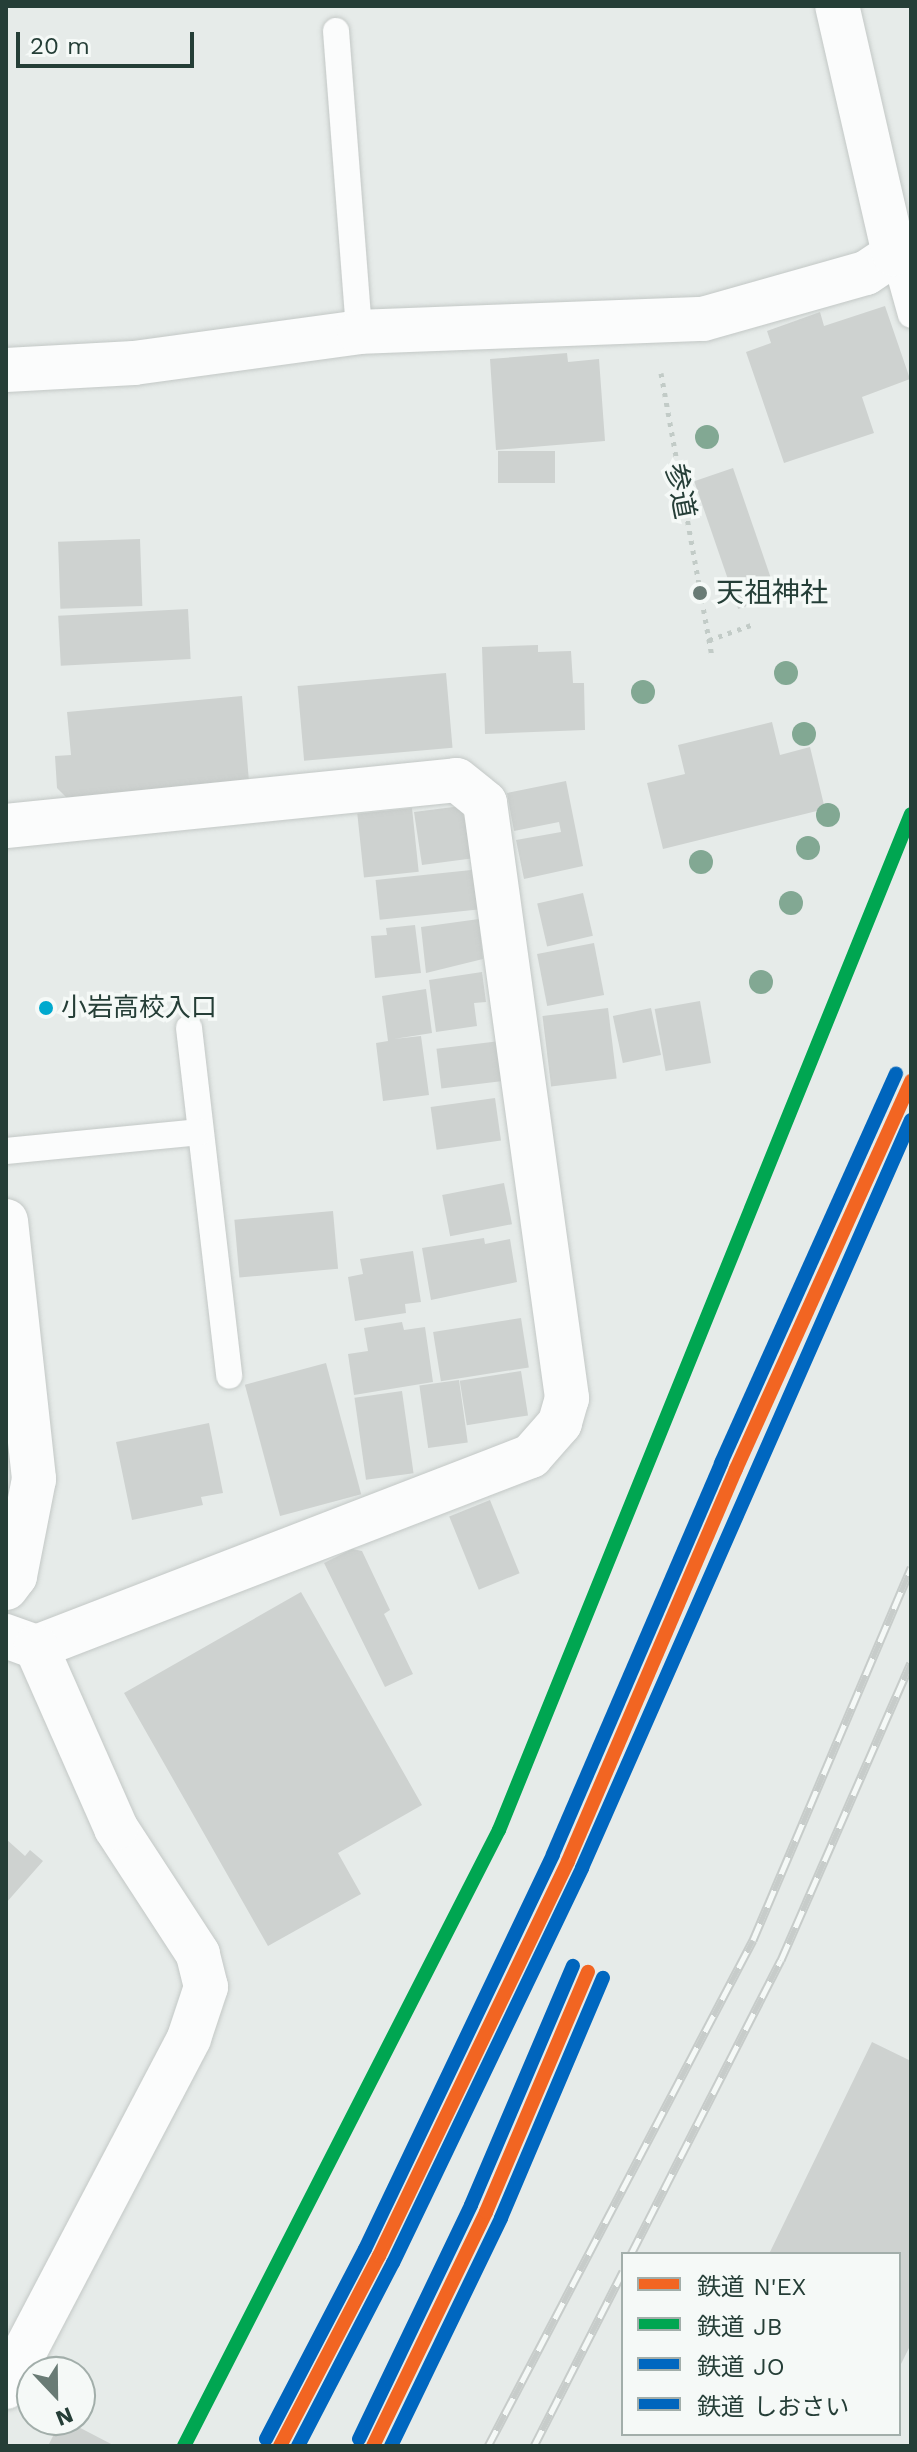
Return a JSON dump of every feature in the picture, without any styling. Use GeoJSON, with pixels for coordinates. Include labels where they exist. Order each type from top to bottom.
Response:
{"type":"FeatureCollection","features":[{"type":"Feature","properties":{"kind":"street"},"geometry":{"type":"LineString","coordinates":[[6,370],[134,363],[359,332],[656,324],[703,319],[866,273],[894,254],[837,6]]}},
{"type":"Feature","properties":{"kind":"street"},"geometry":{"type":"LineString","coordinates":[[6,826],[457,780],[485,803],[567,1398],[560,1423],[531,1456],[21,1642],[116,1828],[198,1954],[206,1987],[189,2038],[6,2387]]}},
{"type":"Feature","properties":{"kind":"street"},"geometry":{"type":"LineString","coordinates":[[6,1221],[9,1315],[34,1479],[15,1576],[6,1588]]}},
{"type":"Feature","properties":{"kind":"lane"},"geometry":{"type":"LineString","coordinates":[[336,31],[359,332]]}},
{"type":"Feature","properties":{"kind":"lane"},"geometry":{"type":"LineString","coordinates":[[894,254],[911,315]]}},
{"type":"Feature","properties":{"kind":"lane"},"geometry":{"type":"LineString","coordinates":[[189,1028],[229,1376]]}},
{"type":"Feature","properties":{"kind":"lane"},"geometry":{"type":"LineString","coordinates":[[6,1151],[200,1132]]}},
{"type":"Feature","properties":{"kind":"path","name":"参道"},"geometry":{"type":"LineString","coordinates":[[656,324],[667,423],[712,656]]}},
{"type":"Feature","properties":{"kind":"path"},"geometry":{"type":"LineString","coordinates":[[709,640],[754,624]]}},
{"type":"Feature","properties":{"kind":"building"},"geometry":{"type":"Polygon","coordinates":[[[885,306],[910,379],[862,397],[874,433],[784,463],[746,352],[771,343],[767,331],[820,312],[824,326],[885,306]]]}},
{"type":"Feature","properties":{"kind":"building"},"geometry":{"type":"Polygon","coordinates":[[[567,353],[568,362],[599,359],[605,441],[496,450],[490,359],[567,353]]]}},
{"type":"Feature","properties":{"kind":"building"},"geometry":{"type":"Polygon","coordinates":[[[498,451],[555,451],[555,483],[498,483],[498,451]]]}},
{"type":"Feature","properties":{"kind":"building"},"geometry":{"type":"Polygon","coordinates":[[[733,468],[777,596],[738,609],[694,481],[733,468]]]}},
{"type":"Feature","properties":{"kind":"building"},"geometry":{"type":"Polygon","coordinates":[[[140,539],[142,606],[60,609],[58,542],[140,539]]]}},
{"type":"Feature","properties":{"kind":"building"},"geometry":{"type":"Polygon","coordinates":[[[188,609],[191,659],[61,666],[58,616],[188,609]]]}},
{"type":"Feature","properties":{"kind":"building"},"geometry":{"type":"Polygon","coordinates":[[[538,645],[538,652],[571,651],[573,683],[584,683],[585,730],[485,734],[482,647],[538,645]]]}},
{"type":"Feature","properties":{"kind":"building"},"geometry":{"type":"Polygon","coordinates":[[[446,673],[453,748],[304,761],[298,686],[446,673]]]}},
{"type":"Feature","properties":{"kind":"building"},"geometry":{"type":"Polygon","coordinates":[[[242,696],[249,782],[67,798],[57,788],[55,756],[71,755],[67,712],[242,696]]]}},
{"type":"Feature","properties":{"kind":"building"},"geometry":{"type":"Polygon","coordinates":[[[772,722],[780,755],[810,747],[825,809],[663,849],[647,783],[685,774],[678,745],[772,722]]]}},
{"type":"Feature","properties":{"kind":"building"},"geometry":{"type":"Polygon","coordinates":[[[566,781],[583,866],[524,879],[516,840],[561,832],[559,822],[514,831],[507,793],[566,781]]]}},
{"type":"Feature","properties":{"kind":"building"},"geometry":{"type":"Polygon","coordinates":[[[461,806],[475,858],[422,865],[414,812],[461,806]]]}},
{"type":"Feature","properties":{"kind":"building"},"geometry":{"type":"Polygon","coordinates":[[[412,808],[419,872],[364,877],[357,814],[412,808]]]}},
{"type":"Feature","properties":{"kind":"building"},"geometry":{"type":"Polygon","coordinates":[[[481,869],[485,909],[380,920],[376,880],[481,869]]]}},
{"type":"Feature","properties":{"kind":"building"},"geometry":{"type":"Polygon","coordinates":[[[583,893],[593,936],[547,946],[537,904],[583,893]]]}},
{"type":"Feature","properties":{"kind":"building"},"geometry":{"type":"Polygon","coordinates":[[[479,919],[483,959],[426,973],[421,927],[479,919]]]}},
{"type":"Feature","properties":{"kind":"building"},"geometry":{"type":"Polygon","coordinates":[[[415,925],[421,973],[375,978],[371,936],[387,935],[386,928],[415,925]]]}},
{"type":"Feature","properties":{"kind":"building"},"geometry":{"type":"Polygon","coordinates":[[[594,943],[604,995],[547,1006],[537,954],[594,943]]]}},
{"type":"Feature","properties":{"kind":"building"},"geometry":{"type":"Polygon","coordinates":[[[482,972],[486,1002],[474,1003],[477,1026],[436,1032],[429,980],[482,972]]]}},
{"type":"Feature","properties":{"kind":"building"},"geometry":{"type":"Polygon","coordinates":[[[426,989],[432,1033],[394,1039],[421,1036],[429,1095],[383,1101],[376,1043],[388,1041],[382,996],[426,989]]]}},
{"type":"Feature","properties":{"kind":"building"},"geometry":{"type":"Polygon","coordinates":[[[700,1001],[711,1063],[666,1071],[655,1009],[700,1001]]]}},
{"type":"Feature","properties":{"kind":"building"},"geometry":{"type":"Polygon","coordinates":[[[608,1008],[617,1078],[551,1087],[542,1016],[608,1008]]]}},
{"type":"Feature","properties":{"kind":"building"},"geometry":{"type":"Polygon","coordinates":[[[651,1008],[661,1055],[623,1063],[613,1016],[651,1008]]]}},
{"type":"Feature","properties":{"kind":"building"},"geometry":{"type":"Polygon","coordinates":[[[500,1041],[505,1081],[441,1089],[436,1049],[500,1041]]]}},
{"type":"Feature","properties":{"kind":"building"},"geometry":{"type":"Polygon","coordinates":[[[495,1098],[501,1141],[437,1150],[431,1107],[495,1098]]]}},
{"type":"Feature","properties":{"kind":"building"},"geometry":{"type":"Polygon","coordinates":[[[504,1183],[512,1224],[450,1236],[442,1195],[504,1183]]]}},
{"type":"Feature","properties":{"kind":"building"},"geometry":{"type":"Polygon","coordinates":[[[333,1211],[338,1269],[239,1277],[234,1220],[333,1211]]]}},
{"type":"Feature","properties":{"kind":"building"},"geometry":{"type":"Polygon","coordinates":[[[484,1238],[485,1244],[510,1239],[517,1282],[431,1300],[422,1248],[484,1238]]]}},
{"type":"Feature","properties":{"kind":"building"},"geometry":{"type":"Polygon","coordinates":[[[413,1251],[421,1302],[405,1304],[406,1313],[355,1321],[348,1277],[363,1274],[360,1259],[413,1251]]]}},
{"type":"Feature","properties":{"kind":"building"},"geometry":{"type":"Polygon","coordinates":[[[521,1318],[529,1367],[441,1381],[433,1332],[521,1318]]]}},
{"type":"Feature","properties":{"kind":"building"},"geometry":{"type":"Polygon","coordinates":[[[402,1322],[404,1330],[425,1327],[433,1382],[354,1395],[348,1354],[368,1351],[364,1328],[402,1322]]]}},
{"type":"Feature","properties":{"kind":"building"},"geometry":{"type":"Polygon","coordinates":[[[326,1363],[361,1494],[280,1516],[245,1385],[326,1363]]]}},
{"type":"Feature","properties":{"kind":"building"},"geometry":{"type":"Polygon","coordinates":[[[521,1371],[528,1415],[467,1425],[460,1381],[521,1371]]]}},
{"type":"Feature","properties":{"kind":"building"},"geometry":{"type":"Polygon","coordinates":[[[459,1380],[468,1442],[428,1448],[419,1386],[459,1380]]]}},
{"type":"Feature","properties":{"kind":"building"},"geometry":{"type":"Polygon","coordinates":[[[402,1391],[414,1473],[366,1480],[354,1398],[402,1391]]]}},
{"type":"Feature","properties":{"kind":"building"},"geometry":{"type":"Polygon","coordinates":[[[209,1423],[223,1493],[201,1497],[203,1505],[132,1520],[116,1442],[209,1423]]]}},
{"type":"Feature","properties":{"kind":"building"},"geometry":{"type":"Polygon","coordinates":[[[490,1500],[520,1573],[479,1590],[449,1516],[490,1500]]]}},
{"type":"Feature","properties":{"kind":"building"},"geometry":{"type":"Polygon","coordinates":[[[352,1549],[362,1551],[390,1610],[384,1614],[413,1674],[385,1687],[324,1563],[352,1549]]]}},
{"type":"Feature","properties":{"kind":"building"},"geometry":{"type":"Polygon","coordinates":[[[301,1592],[422,1805],[338,1853],[361,1894],[268,1946],[124,1693],[301,1592]]]}},
{"type":"Feature","properties":{"kind":"building"},"geometry":{"type":"Polygon","coordinates":[[[6,1839],[25,1856],[30,1850],[43,1861],[6,1903],[6,1839]]]}},
{"type":"Feature","properties":{"kind":"building"},"geometry":{"type":"Polygon","coordinates":[[[872,2042],[911,2061],[911,2344],[901,2364],[901,2252],[770,2252],[872,2042]]]}},
{"type":"Feature","properties":{"kind":"building"},"geometry":{"type":"Polygon","coordinates":[[[53,2436],[96,2436],[115,2446],[48,2446],[53,2436]]]}},
{"type":"Feature","properties":{"kind":"railway"},"geometry":{"type":"LineString","coordinates":[[488,2446],[753,1940],[911,1567]]}},
{"type":"Feature","properties":{"kind":"railway"},"geometry":{"type":"LineString","coordinates":[[632,2252],[781,1960],[911,1663]]}},
{"type":"Feature","properties":{"kind":"railway"},"geometry":{"type":"LineString","coordinates":[[534,2446],[621,2275]]}},
{"type":"Feature","properties":{"kind":"rail line","name":"JB"},"geometry":{"type":"LineString","coordinates":[[184,2446],[499,1830],[911,814]]}},
{"type":"Feature","properties":{"kind":"rail line","name":"しおさい"},"geometry":{"type":"LineString","coordinates":[[266,2439],[365,2249],[553,1854],[721,1463],[896,1074]]}},
{"type":"Feature","properties":{"kind":"rail line","name":"N'EX"},"geometry":{"type":"LineString","coordinates":[[280,2446],[379,2256],[568,1861],[736,1469],[911,1081]]}},
{"type":"Feature","properties":{"kind":"rail line","name":"JO"},"geometry":{"type":"LineString","coordinates":[[298,2446],[393,2263],[582,1868],[911,1120]]}},
{"type":"Feature","properties":{"kind":"rail line","name":"しおさい"},"geometry":{"type":"LineString","coordinates":[[359,2439],[471,2205],[573,1966]]}},
{"type":"Feature","properties":{"kind":"rail line","name":"N'EX"},"geometry":{"type":"LineString","coordinates":[[373,2446],[486,2212],[588,1972]]}},
{"type":"Feature","properties":{"kind":"rail line","name":"JO"},"geometry":{"type":"LineString","coordinates":[[391,2446],[501,2218],[603,1978]]}},
{"type":"Feature","properties":{"kind":"place","name":"天祖神社"},"geometry":{"type":"Point","coordinates":[700,593]}},
{"type":"Feature","properties":{"kind":"place","name":"小岩高校入口"},"geometry":{"type":"Point","coordinates":[46,1008]}}]}
